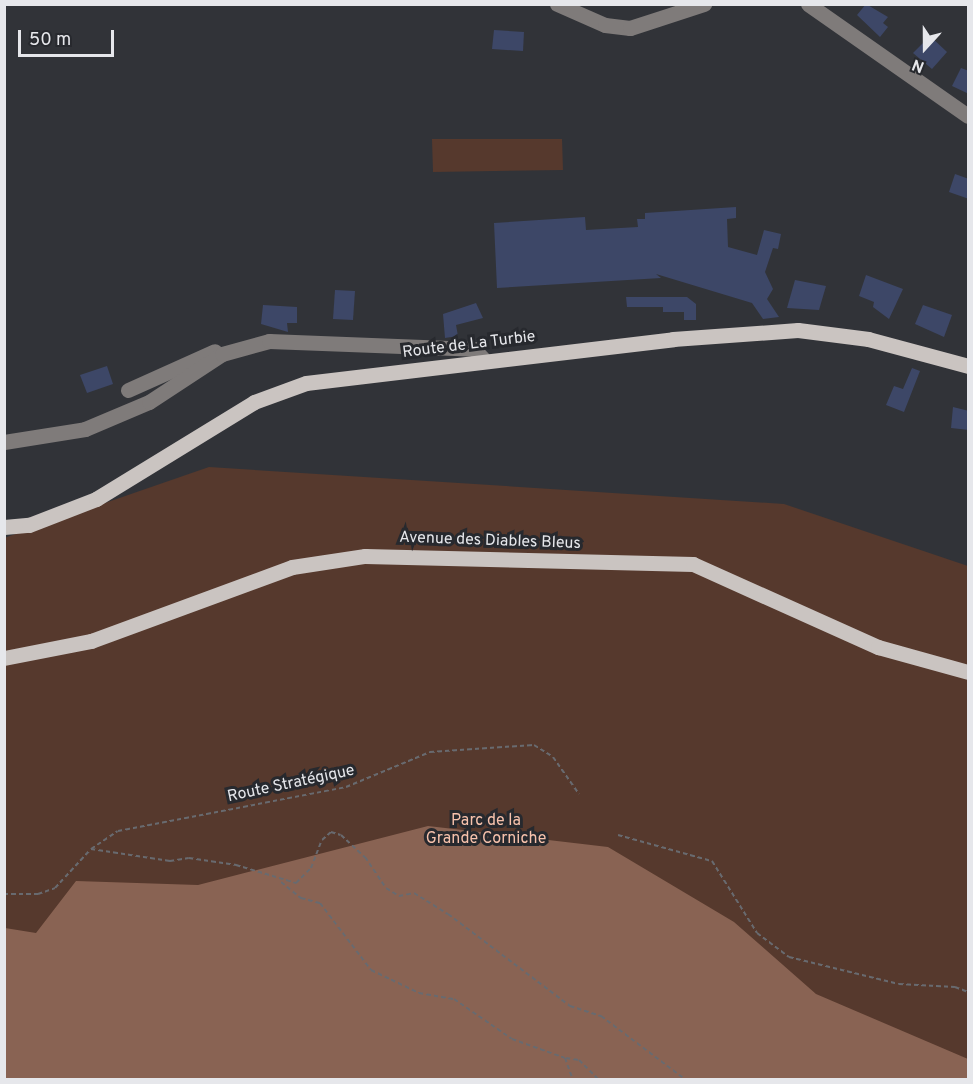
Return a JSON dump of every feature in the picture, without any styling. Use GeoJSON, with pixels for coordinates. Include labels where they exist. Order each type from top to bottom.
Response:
{"type":"FeatureCollection","features":[{"type":"Feature","properties":{"kind":"main road","name":"Route de La Turbie"},"geometry":{"type":"LineString","coordinates":[[4,527],[29,525],[96,499],[254,402],[281,390],[485,362],[798,330],[868,339],[969,366]]}},
{"type":"Feature","properties":{"kind":"main road","name":"Avenue des Diables Bleus"},"geometry":{"type":"LineString","coordinates":[[4,658],[91,641],[292,567],[365,556],[693,564],[878,648],[969,672]]}},
{"type":"Feature","properties":{"kind":"street"},"geometry":{"type":"LineString","coordinates":[[557,4],[606,25],[630,28],[704,4]]}},
{"type":"Feature","properties":{"kind":"street"},"geometry":{"type":"LineString","coordinates":[[808,4],[969,116]]}},
{"type":"Feature","properties":{"kind":"street"},"geometry":{"type":"LineString","coordinates":[[128,390],[204,354],[222,354],[269,341],[303,340],[474,349],[485,362]]}},
{"type":"Feature","properties":{"kind":"street"},"geometry":{"type":"LineString","coordinates":[[4,442],[85,429],[149,402],[222,354]]}},
{"type":"Feature","properties":{"kind":"path","name":"Route Stratégique"},"geometry":{"type":"LineString","coordinates":[[4,894],[38,894],[55,888],[91,849],[118,831],[346,787],[430,752],[466,746],[519,744],[544,748],[579,794]]}},
{"type":"Feature","properties":{"kind":"path"},"geometry":{"type":"LineString","coordinates":[[91,849],[170,861],[189,858],[236,865],[280,880],[296,882],[311,868],[322,840],[331,832],[341,835],[365,857],[386,888],[399,896],[414,893],[448,914],[570,1006],[601,1016],[686,1080]]}},
{"type":"Feature","properties":{"kind":"path"},"geometry":{"type":"LineString","coordinates":[[618,836],[712,861],[757,933],[789,957],[899,984],[955,987],[969,992]]}},
{"type":"Feature","properties":{"kind":"path"},"geometry":{"type":"LineString","coordinates":[[280,880],[301,898],[320,903],[371,970],[419,993],[454,999],[512,1040],[564,1058],[579,1060],[599,1080]]}},
{"type":"Feature","properties":{"kind":"path"},"geometry":{"type":"LineString","coordinates":[[564,1058],[573,1080]]}},
{"type":"Feature","properties":{"kind":"green space"},"geometry":{"type":"Polygon","coordinates":[[[432,139],[562,139],[563,170],[433,172],[432,139]]]}},
{"type":"Feature","properties":{"kind":"green space","name":"Parc de la Grande Corniche"},"geometry":{"type":"Polygon","coordinates":[[[209,467],[784,504],[968,566],[968,1079],[5,1079],[4,538],[209,467]]]}},
{"type":"Feature","properties":{"kind":"shaded area"},"geometry":{"type":"Polygon","coordinates":[[[428,826],[608,847],[734,922],[816,994],[968,1059],[968,1079],[5,1079],[5,928],[36,933],[76,881],[198,885],[428,826]]]}},
{"type":"Feature","properties":{"kind":"building"},"geometry":{"type":"Polygon","coordinates":[[[866,4],[888,17],[883,23],[888,27],[880,37],[857,15],[866,4]]]}},
{"type":"Feature","properties":{"kind":"building"},"geometry":{"type":"Polygon","coordinates":[[[494,30],[524,32],[523,51],[492,49],[494,30]]]}},
{"type":"Feature","properties":{"kind":"building"},"geometry":{"type":"Polygon","coordinates":[[[930,36],[947,52],[932,69],[913,53],[930,36]]]}},
{"type":"Feature","properties":{"kind":"building"},"geometry":{"type":"Polygon","coordinates":[[[961,68],[969,71],[969,94],[952,86],[961,68]]]}},
{"type":"Feature","properties":{"kind":"building"},"geometry":{"type":"Polygon","coordinates":[[[955,174],[969,179],[969,199],[949,192],[955,174]]]}},
{"type":"Feature","properties":{"kind":"building"},"geometry":{"type":"Polygon","coordinates":[[[736,207],[736,218],[727,219],[728,247],[757,255],[764,230],[781,234],[778,249],[773,248],[765,272],[773,289],[767,299],[779,317],[763,319],[752,303],[656,274],[661,278],[497,288],[494,223],[585,217],[586,230],[638,227],[637,219],[645,219],[645,213],[736,207]]]}},
{"type":"Feature","properties":{"kind":"building"},"geometry":{"type":"Polygon","coordinates":[[[866,275],[903,289],[889,319],[873,307],[874,302],[859,296],[866,275]]]}},
{"type":"Feature","properties":{"kind":"building"},"geometry":{"type":"Polygon","coordinates":[[[795,280],[826,286],[819,310],[787,308],[795,280]]]}},
{"type":"Feature","properties":{"kind":"building"},"geometry":{"type":"Polygon","coordinates":[[[335,290],[355,291],[353,320],[333,319],[335,290]]]}},
{"type":"Feature","properties":{"kind":"building"},"geometry":{"type":"Polygon","coordinates":[[[626,297],[687,297],[696,304],[696,320],[684,320],[684,312],[663,312],[663,307],[627,307],[626,297]]]}},
{"type":"Feature","properties":{"kind":"building"},"geometry":{"type":"Polygon","coordinates":[[[476,303],[483,318],[456,325],[458,336],[445,338],[443,314],[476,303]]]}},
{"type":"Feature","properties":{"kind":"building"},"geometry":{"type":"Polygon","coordinates":[[[263,305],[297,307],[297,323],[287,323],[288,332],[261,324],[263,305]]]}},
{"type":"Feature","properties":{"kind":"building"},"geometry":{"type":"Polygon","coordinates":[[[923,305],[952,315],[944,337],[915,324],[923,305]]]}},
{"type":"Feature","properties":{"kind":"building"},"geometry":{"type":"Polygon","coordinates":[[[107,366],[113,384],[87,393],[80,375],[107,366]]]}},
{"type":"Feature","properties":{"kind":"building"},"geometry":{"type":"Polygon","coordinates":[[[912,368],[920,371],[904,412],[886,405],[894,386],[903,389],[912,368]]]}},
{"type":"Feature","properties":{"kind":"building"},"geometry":{"type":"Polygon","coordinates":[[[953,407],[969,411],[969,430],[951,428],[953,407]]]}}]}
